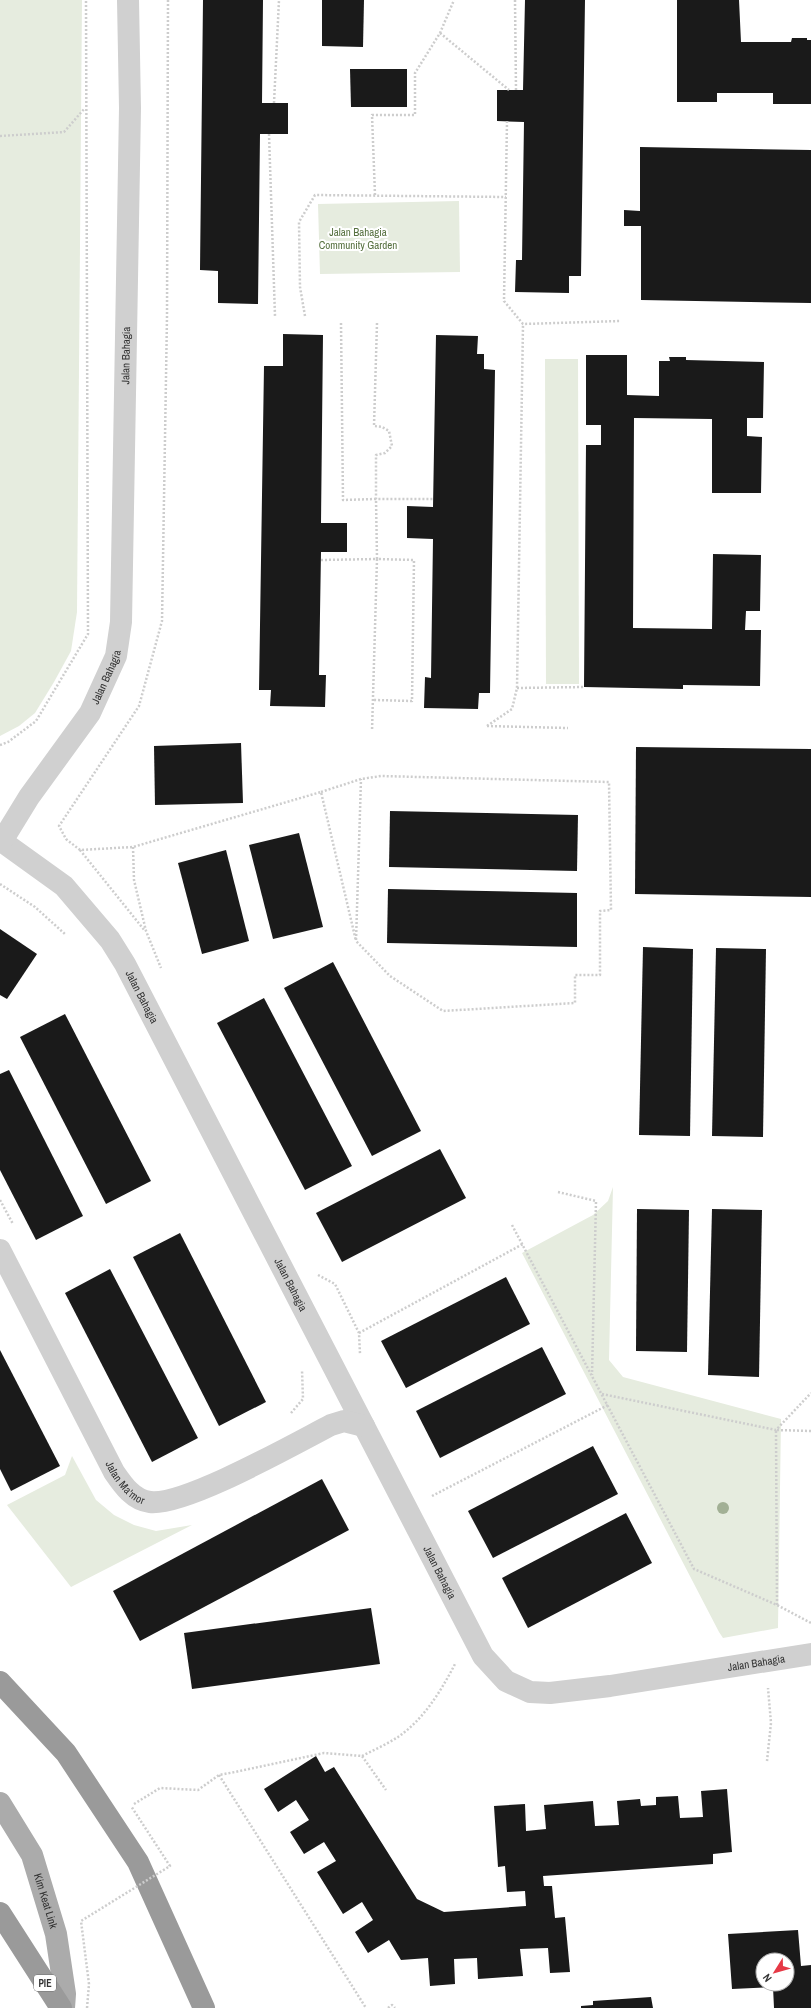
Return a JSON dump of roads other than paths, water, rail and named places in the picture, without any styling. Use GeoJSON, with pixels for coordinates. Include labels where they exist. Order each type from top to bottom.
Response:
{"type":"FeatureCollection","features":[{"type":"Feature","properties":{"kind":"highway"},"geometry":{"type":"LineString","coordinates":[[0,1682],[66,1753],[138,1862],[204,2008]]}},
{"type":"Feature","properties":{"kind":"highway","name":"PIE"},"geometry":{"type":"LineString","coordinates":[[0,1913],[62,2008]]}},
{"type":"Feature","properties":{"kind":"main road","name":"Kim Keat Link"},"geometry":{"type":"LineString","coordinates":[[0,1802],[32,1855],[56,1934],[65,1994],[62,2008]]}},
{"type":"Feature","properties":{"kind":"street","name":"Jalan Bahagia"},"geometry":{"type":"LineString","coordinates":[[128,0],[130,108],[121,622],[116,656],[90,713],[29,797],[1,840],[64,886],[110,940],[125,964],[314,1326],[483,1656],[506,1681],[530,1692],[550,1694],[811,1654]]}},
{"type":"Feature","properties":{"kind":"street","name":"Jalan Ma'mor"},"geometry":{"type":"LineString","coordinates":[[0,1250],[114,1472],[126,1488],[141,1499],[150,1502],[166,1502],[215,1483],[331,1425],[344,1421],[364,1426]]}},
{"type":"Feature","properties":{"kind":"park label","name":"Jalan Bahagia Community Garden"},"geometry":{"type":"Point","coordinates":[358,238]}}]}
